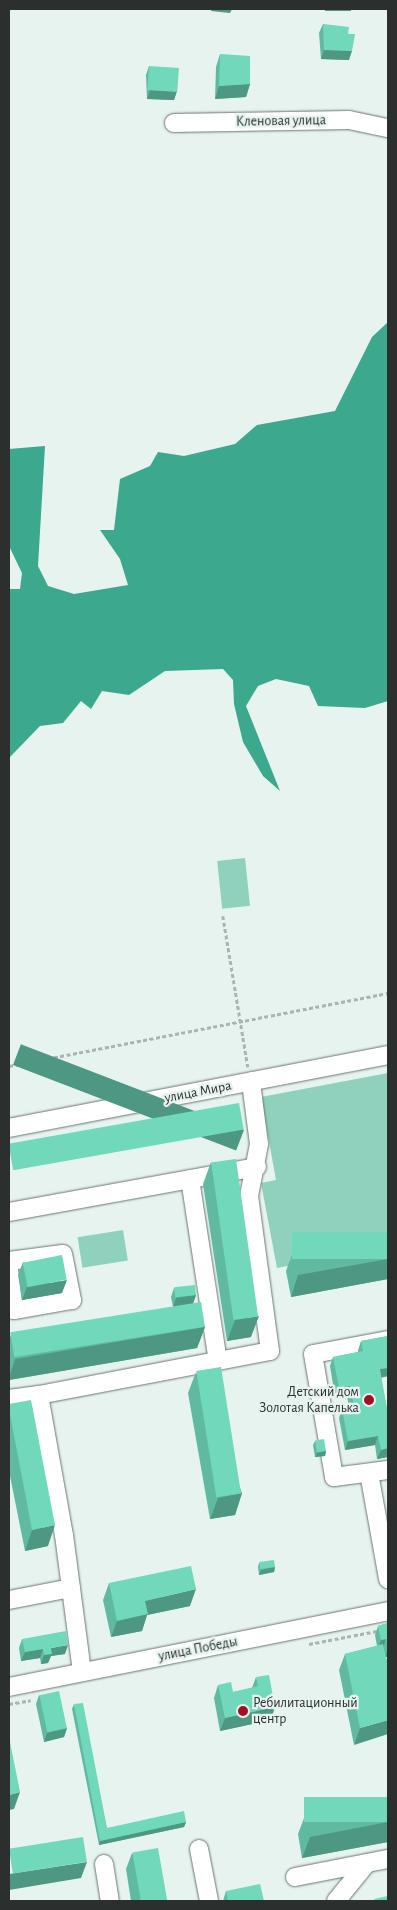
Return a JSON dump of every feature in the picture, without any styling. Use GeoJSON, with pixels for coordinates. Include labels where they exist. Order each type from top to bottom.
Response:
{"type":"FeatureCollection","features":[{"type":"Feature","properties":{"kind":"street","name":"Кленовая улица"},"geometry":{"type":"LineString","coordinates":[[174,123],[349,120],[388,128]]}},
{"type":"Feature","properties":{"kind":"street","name":"улица Мира"},"geometry":{"type":"LineString","coordinates":[[9,1128],[388,1055]]}},
{"type":"Feature","properties":{"kind":"street"},"geometry":{"type":"LineString","coordinates":[[9,1399],[270,1351],[249,1196],[257,1167],[259,1144],[251,1082]]}},
{"type":"Feature","properties":{"kind":"street"},"geometry":{"type":"LineString","coordinates":[[9,1212],[257,1167]]}},
{"type":"Feature","properties":{"kind":"street"},"geometry":{"type":"LineString","coordinates":[[190,1179],[218,1361]]}},
{"type":"Feature","properties":{"kind":"street"},"geometry":{"type":"LineString","coordinates":[[9,1261],[63,1254],[72,1300],[14,1310],[9,1269]]}},
{"type":"Feature","properties":{"kind":"street"},"geometry":{"type":"LineString","coordinates":[[388,1340],[313,1354],[334,1477],[388,1470]]}},
{"type":"Feature","properties":{"kind":"street"},"geometry":{"type":"LineString","coordinates":[[39,1395],[71,1588],[82,1672]]}},
{"type":"Feature","properties":{"kind":"street"},"geometry":{"type":"LineString","coordinates":[[368,1473],[388,1579]]}},
{"type":"Feature","properties":{"kind":"street"},"geometry":{"type":"LineString","coordinates":[[9,1600],[71,1588]]}},
{"type":"Feature","properties":{"kind":"street","name":"улица Победы"},"geometry":{"type":"LineString","coordinates":[[9,1687],[388,1611]]}},
{"type":"Feature","properties":{"kind":"street"},"geometry":{"type":"LineString","coordinates":[[200,1849],[209,1901]]}},
{"type":"Feature","properties":{"kind":"street"},"geometry":{"type":"LineString","coordinates":[[295,1877],[388,1859]]}},
{"type":"Feature","properties":{"kind":"street"},"geometry":{"type":"LineString","coordinates":[[336,1901],[367,1863]]}},
{"type":"Feature","properties":{"kind":"street"},"geometry":{"type":"LineString","coordinates":[[104,1864],[110,1901]]}},
{"type":"Feature","properties":{"kind":"path"},"geometry":{"type":"LineString","coordinates":[[223,916],[251,1082]]}},
{"type":"Feature","properties":{"kind":"path"},"geometry":{"type":"LineString","coordinates":[[9,1066],[388,994]]}},
{"type":"Feature","properties":{"kind":"shaded area"},"geometry":{"type":"Polygon","coordinates":[[[388,322],[388,701],[365,708],[318,706],[309,686],[276,679],[258,686],[246,706],[280,791],[263,776],[243,742],[234,704],[233,680],[223,669],[165,671],[129,695],[102,691],[91,709],[81,701],[63,723],[40,726],[9,758],[9,589],[20,589],[22,573],[9,546],[9,449],[45,446],[38,566],[48,586],[74,594],[128,585],[120,559],[100,530],[114,530],[120,479],[150,466],[158,452],[184,456],[235,444],[257,425],[335,411],[372,337],[388,322]]]}},
{"type":"Feature","properties":{"kind":"shaded area"},"geometry":{"type":"Polygon","coordinates":[[[245,858],[250,906],[222,909],[217,861],[245,858]]]}},
{"type":"Feature","properties":{"kind":"shaded area"},"geometry":{"type":"Polygon","coordinates":[[[388,1073],[388,1247],[277,1268],[261,1183],[276,1180],[261,1097],[388,1073]]]}},
{"type":"Feature","properties":{"kind":"shaded area"},"geometry":{"type":"Polygon","coordinates":[[[123,1230],[128,1261],[82,1268],[78,1237],[123,1230]]]}},
{"type":"Feature","properties":{"kind":"building"},"geometry":{"type":"Polygon","coordinates":[[[323,24],[349,27],[348,34],[355,34],[352,51],[324,50],[323,24]]]}},
{"type":"Feature","properties":{"kind":"building"},"geometry":{"type":"Polygon","coordinates":[[[220,54],[250,56],[250,84],[219,86],[220,54]]]}},
{"type":"Feature","properties":{"kind":"building"},"geometry":{"type":"Polygon","coordinates":[[[149,66],[179,68],[177,92],[147,90],[149,66]]]}},
{"type":"Feature","properties":{"kind":"building"},"geometry":{"type":"Polygon","coordinates":[[[239,1103],[244,1130],[13,1170],[9,1144],[239,1103]]]}},
{"type":"Feature","properties":{"kind":"building"},"geometry":{"type":"Polygon","coordinates":[[[236,1159],[258,1316],[233,1320],[211,1162],[236,1159]]]}},
{"type":"Feature","properties":{"kind":"building"},"geometry":{"type":"Polygon","coordinates":[[[292,1232],[388,1232],[388,1259],[292,1259],[292,1232]]]}},
{"type":"Feature","properties":{"kind":"building"},"geometry":{"type":"Polygon","coordinates":[[[62,1255],[67,1280],[28,1287],[23,1263],[62,1255]]]}},
{"type":"Feature","properties":{"kind":"building"},"geometry":{"type":"Polygon","coordinates":[[[195,1285],[196,1295],[175,1297],[174,1287],[195,1285]]]}},
{"type":"Feature","properties":{"kind":"building"},"geometry":{"type":"Polygon","coordinates":[[[201,1302],[205,1327],[14,1357],[10,1332],[201,1302]]]}},
{"type":"Feature","properties":{"kind":"building"},"geometry":{"type":"Polygon","coordinates":[[[388,1336],[388,1368],[380,1369],[388,1415],[388,1448],[381,1450],[378,1436],[348,1441],[342,1409],[354,1407],[350,1386],[339,1388],[333,1357],[363,1351],[361,1341],[388,1336]]]}},
{"type":"Feature","properties":{"kind":"building"},"geometry":{"type":"Polygon","coordinates":[[[221,1367],[241,1493],[216,1497],[196,1371],[221,1367]]]}},
{"type":"Feature","properties":{"kind":"building"},"geometry":{"type":"Polygon","coordinates":[[[31,1400],[55,1525],[32,1530],[9,1409],[9,1404],[31,1400]]]}},
{"type":"Feature","properties":{"kind":"building"},"geometry":{"type":"Polygon","coordinates":[[[324,1439],[326,1451],[317,1452],[315,1440],[324,1439]]]}},
{"type":"Feature","properties":{"kind":"building"},"geometry":{"type":"Polygon","coordinates":[[[274,1560],[275,1567],[260,1569],[259,1562],[274,1560]]]}},
{"type":"Feature","properties":{"kind":"building"},"geometry":{"type":"Polygon","coordinates":[[[191,1566],[196,1589],[145,1601],[148,1614],[117,1621],[109,1583],[191,1566]]]}},
{"type":"Feature","properties":{"kind":"building"},"geometry":{"type":"Polygon","coordinates":[[[388,1623],[388,1648],[386,1639],[381,1640],[378,1626],[388,1623]]]}},
{"type":"Feature","properties":{"kind":"building"},"geometry":{"type":"Polygon","coordinates":[[[66,1631],[68,1645],[51,1648],[52,1654],[44,1655],[43,1649],[25,1652],[22,1639],[66,1631]]]}},
{"type":"Feature","properties":{"kind":"building"},"geometry":{"type":"Polygon","coordinates":[[[383,1644],[388,1667],[388,1720],[360,1728],[345,1654],[383,1644]]]}},
{"type":"Feature","properties":{"kind":"building"},"geometry":{"type":"Polygon","coordinates":[[[269,1675],[275,1707],[225,1718],[218,1685],[231,1682],[233,1692],[258,1686],[256,1677],[269,1675]]]}},
{"type":"Feature","properties":{"kind":"building"},"geometry":{"type":"Polygon","coordinates":[[[59,1691],[67,1728],[47,1732],[39,1695],[59,1691]]]}},
{"type":"Feature","properties":{"kind":"building"},"geometry":{"type":"Polygon","coordinates":[[[83,1703],[107,1828],[184,1811],[186,1822],[100,1841],[74,1704],[83,1703]]]}},
{"type":"Feature","properties":{"kind":"building"},"geometry":{"type":"Polygon","coordinates":[[[9,1737],[20,1792],[9,1795],[9,1737]]]}},
{"type":"Feature","properties":{"kind":"building"},"geometry":{"type":"Polygon","coordinates":[[[304,1797],[388,1797],[388,1822],[304,1822],[304,1797]]]}},
{"type":"Feature","properties":{"kind":"building"},"geometry":{"type":"Polygon","coordinates":[[[83,1837],[87,1862],[13,1873],[9,1849],[83,1837]]]}},
{"type":"Feature","properties":{"kind":"building"},"geometry":{"type":"Polygon","coordinates":[[[158,1848],[167,1901],[141,1901],[132,1853],[158,1848]]]}},
{"type":"Feature","properties":{"kind":"building"},"geometry":{"type":"Polygon","coordinates":[[[260,1884],[264,1901],[228,1901],[226,1891],[260,1884]]]}},
{"type":"Feature","properties":{"kind":"building"},"geometry":{"type":"Polygon","coordinates":[[[388,1896],[388,1901],[375,1901],[374,1899],[388,1896]]]}},
{"type":"Feature","properties":{"kind":"place","name":"Детский дом Золотая Капелька"},"geometry":{"type":"Point","coordinates":[369,1400]}},
{"type":"Feature","properties":{"kind":"place","name":"Ребилитационный центр"},"geometry":{"type":"Point","coordinates":[243,1711]}}]}
